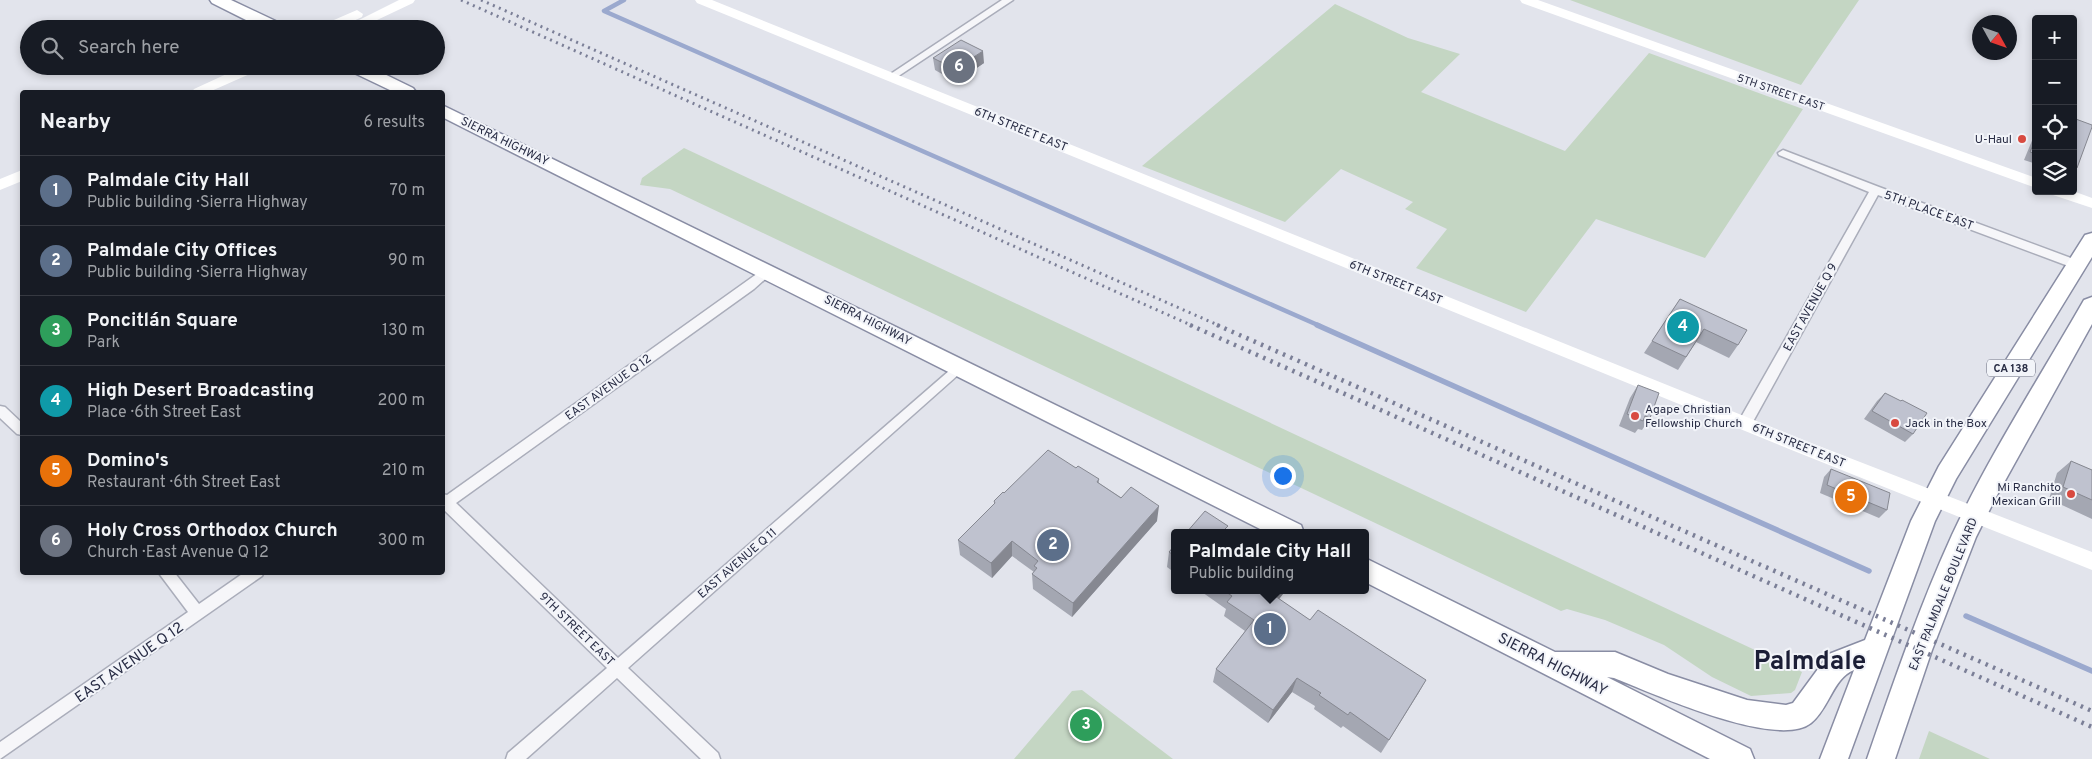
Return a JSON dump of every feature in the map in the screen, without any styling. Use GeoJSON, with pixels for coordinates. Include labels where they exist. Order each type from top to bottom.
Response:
{"type":"FeatureCollection","features":[{"type":"Feature","properties":{"kind":"highway"},"geometry":{"type":"LineString","coordinates":[[218,0],[259,20]]}},
{"type":"Feature","properties":{"kind":"highway"},"geometry":{"type":"LineString","coordinates":[[372,75],[403,90]]}},
{"type":"Feature","properties":{"kind":"highway","name":"SIERRA HIGHWAY"},"geometry":{"type":"LineString","coordinates":[[445,111],[768,270],[1284,529]]}},
{"type":"Feature","properties":{"kind":"highway","name":"CA 138"},"geometry":{"type":"LineString","coordinates":[[1834,759],[1923,521],[1934,498],[1960,452],[2092,240]]}},
{"type":"Feature","properties":{"kind":"highway","name":"EAST PALMDALE BOULEVARD"},"geometry":{"type":"LineString","coordinates":[[1881,759],[1924,637],[1974,515],[2092,305]]}},
{"type":"Feature","properties":{"kind":"highway","name":"SIERRA HIGHWAY"},"geometry":{"type":"LineString","coordinates":[[1369,571],[1740,759]]}},
{"type":"Feature","properties":{"kind":"highway"},"geometry":{"type":"LineString","coordinates":[[1552,663],[1616,664],[1667,686],[1747,713],[1786,718],[1801,714],[1839,662],[1876,648]]}},
{"type":"Feature","properties":{"kind":"street"},"geometry":{"type":"LineString","coordinates":[[344,20],[387,0]]}},
{"type":"Feature","properties":{"kind":"street"},"geometry":{"type":"LineString","coordinates":[[366,20],[409,0]]}},
{"type":"Feature","properties":{"kind":"street","name":"6TH STREET EAST"},"geometry":{"type":"LineString","coordinates":[[701,0],[1745,423],[2092,561]]}},
{"type":"Feature","properties":{"kind":"street"},"geometry":{"type":"LineString","coordinates":[[892,77],[1008,0]]}},
{"type":"Feature","properties":{"kind":"street","name":"5TH STREET EAST"},"geometry":{"type":"LineString","coordinates":[[1526,0],[2032,182]]}},
{"type":"Feature","properties":{"kind":"street"},"geometry":{"type":"LineString","coordinates":[[203,90],[236,75]]}},
{"type":"Feature","properties":{"kind":"street","name":"5TH PLACE EAST"},"geometry":{"type":"LineString","coordinates":[[1783,153],[1876,190],[2076,264]]}},
{"type":"Feature","properties":{"kind":"street"},"geometry":{"type":"LineString","coordinates":[[0,185],[20,175]]}},
{"type":"Feature","properties":{"kind":"street","name":"EAST AVENUE Q 9"},"geometry":{"type":"LineString","coordinates":[[1745,423],[1876,190]]}},
{"type":"Feature","properties":{"kind":"street"},"geometry":{"type":"LineString","coordinates":[[2069,195],[2092,203]]}},
{"type":"Feature","properties":{"kind":"street","name":"EAST AVENUE Q 12"},"geometry":{"type":"LineString","coordinates":[[445,501],[750,286],[768,270]]}},
{"type":"Feature","properties":{"kind":"street","name":"EAST AVENUE Q 11"},"geometry":{"type":"LineString","coordinates":[[514,759],[961,367]]}},
{"type":"Feature","properties":{"kind":"street"},"geometry":{"type":"LineString","coordinates":[[0,411],[20,428]]}},
{"type":"Feature","properties":{"kind":"street","name":"9TH STREET EAST"},"geometry":{"type":"LineString","coordinates":[[445,501],[712,759]]}},
{"type":"Feature","properties":{"kind":"street"},"geometry":{"type":"LineString","coordinates":[[167,575],[198,613]]}},
{"type":"Feature","properties":{"kind":"street","name":"EAST AVENUE Q 12"},"geometry":{"type":"LineString","coordinates":[[0,751],[253,575]]}},
{"type":"Feature","properties":{"kind":"green space"},"geometry":{"type":"Polygon","coordinates":[[[1570,0],[1859,0],[1801,85],[1570,0]]]}},
{"type":"Feature","properties":{"kind":"green space"},"geometry":{"type":"Polygon","coordinates":[[[1335,4],[1408,38],[1460,54],[1421,92],[1565,151],[1649,53],[1803,109],[1705,258],[1596,219],[1526,312],[1416,268],[1447,229],[1405,209],[1413,202],[1341,169],[1285,222],[1142,166],[1335,4]]]}},
{"type":"Feature","properties":{"kind":"green space"},"geometry":{"type":"Polygon","coordinates":[[[684,148],[1802,672],[1795,690],[1791,693],[1751,696],[1712,677],[1664,645],[1605,620],[1567,609],[1561,611],[670,189],[640,185],[642,178],[684,148]]]}},
{"type":"Feature","properties":{"kind":"green space"},"geometry":{"type":"Polygon","coordinates":[[[1082,690],[1173,759],[1014,759],[1072,691],[1082,690]]]}},
{"type":"Feature","properties":{"kind":"green space"},"geometry":{"type":"Polygon","coordinates":[[[1929,731],[1990,759],[1919,759],[1929,731]]]}},
{"type":"Feature","properties":{"kind":"building"},"geometry":{"type":"Polygon","coordinates":[[[961,40],[983,51],[955,69],[933,58],[961,40]]]}},
{"type":"Feature","properties":{"kind":"building"},"geometry":{"type":"Polygon","coordinates":[[[2077,119],[2092,125],[2077,168],[2077,119]]]}},
{"type":"Feature","properties":{"kind":"building"},"geometry":{"type":"Polygon","coordinates":[[[1680,299],[1747,330],[1738,345],[1704,329],[1686,357],[1652,341],[1680,299]]]}},
{"type":"Feature","properties":{"kind":"building"},"geometry":{"type":"Polygon","coordinates":[[[1638,385],[1659,393],[1650,418],[1645,416],[1643,421],[1627,414],[1638,385]]]}},
{"type":"Feature","properties":{"kind":"building"},"geometry":{"type":"Polygon","coordinates":[[[1885,393],[1927,413],[1913,434],[1872,411],[1885,393]]]}},
{"type":"Feature","properties":{"kind":"building"},"geometry":{"type":"Polygon","coordinates":[[[1048,450],[1076,468],[1078,466],[1099,479],[1097,482],[1121,498],[1131,487],[1159,506],[1073,603],[1032,574],[1037,568],[1034,566],[1038,561],[1012,541],[991,563],[958,540],[995,503],[994,501],[1003,492],[1048,450]]]}},
{"type":"Feature","properties":{"kind":"building"},"geometry":{"type":"Polygon","coordinates":[[[2071,461],[2092,470],[2092,500],[2063,487],[2071,461]]]}},
{"type":"Feature","properties":{"kind":"building"},"geometry":{"type":"Polygon","coordinates":[[[1831,469],[1890,493],[1887,510],[1827,485],[1831,469]]]}},
{"type":"Feature","properties":{"kind":"building"},"geometry":{"type":"Polygon","coordinates":[[[1205,511],[1228,526],[1225,529],[1189,529],[1205,511]]]}},
{"type":"Feature","properties":{"kind":"building"},"geometry":{"type":"Polygon","coordinates":[[[1229,594],[1276,594],[1275,596],[1310,620],[1318,610],[1426,680],[1389,740],[1350,712],[1348,715],[1319,695],[1321,693],[1297,678],[1273,710],[1216,669],[1254,620],[1227,602],[1232,596],[1229,594]]]}},
{"type":"Feature","properties":{"kind":"waterway"},"geometry":{"type":"LineString","coordinates":[[624,0],[604,11],[1320,326]]}},
{"type":"Feature","properties":{"kind":"waterway"},"geometry":{"type":"LineString","coordinates":[[1317,325],[1869,571]]}},
{"type":"Feature","properties":{"kind":"waterway"},"geometry":{"type":"LineString","coordinates":[[1966,616],[2092,671]]}},
{"type":"Feature","properties":{"kind":"railway"},"geometry":{"type":"LineString","coordinates":[[461,0],[1193,326]]}},
{"type":"Feature","properties":{"kind":"railway"},"geometry":{"type":"LineString","coordinates":[[481,0],[1220,326]]}},
{"type":"Feature","properties":{"kind":"railway"},"geometry":{"type":"LineString","coordinates":[[1190,325],[2092,727]]}},
{"type":"Feature","properties":{"kind":"railway"},"geometry":{"type":"LineString","coordinates":[[1217,325],[2092,711]]}},
{"type":"Feature","properties":{"kind":"place","name":"Holy Cross Orthodox Church"},"geometry":{"type":"Point","coordinates":[959,67]}},
{"type":"Feature","properties":{"kind":"place","name":"U-Haul"},"geometry":{"type":"Point","coordinates":[2022,139]}},
{"type":"Feature","properties":{"kind":"place","name":"High Desert Broadcasting"},"geometry":{"type":"Point","coordinates":[1683,327]}},
{"type":"Feature","properties":{"kind":"place","name":"Agape Christian Fellowship Church"},"geometry":{"type":"Point","coordinates":[1635,416]}},
{"type":"Feature","properties":{"kind":"place","name":"Jack in the Box"},"geometry":{"type":"Point","coordinates":[1895,423]}},
{"type":"Feature","properties":{"kind":"place","name":"Mi Ranchito Mexican Grill"},"geometry":{"type":"Point","coordinates":[2071,494]}},
{"type":"Feature","properties":{"kind":"place","name":"Domino's"},"geometry":{"type":"Point","coordinates":[1851,497]}},
{"type":"Feature","properties":{"kind":"place","name":"Palmdale City Offices"},"geometry":{"type":"Point","coordinates":[1053,545]}},
{"type":"Feature","properties":{"kind":"place","name":"Palmdale City Hall"},"geometry":{"type":"Point","coordinates":[1270,629]}},
{"type":"Feature","properties":{"kind":"place","name":"Poncitlán Square"},"geometry":{"type":"Point","coordinates":[1086,725]}},
{"type":"Feature","properties":{"kind":"district","name":"Palmdale"},"geometry":{"type":"Point","coordinates":[1810,660]}}]}
